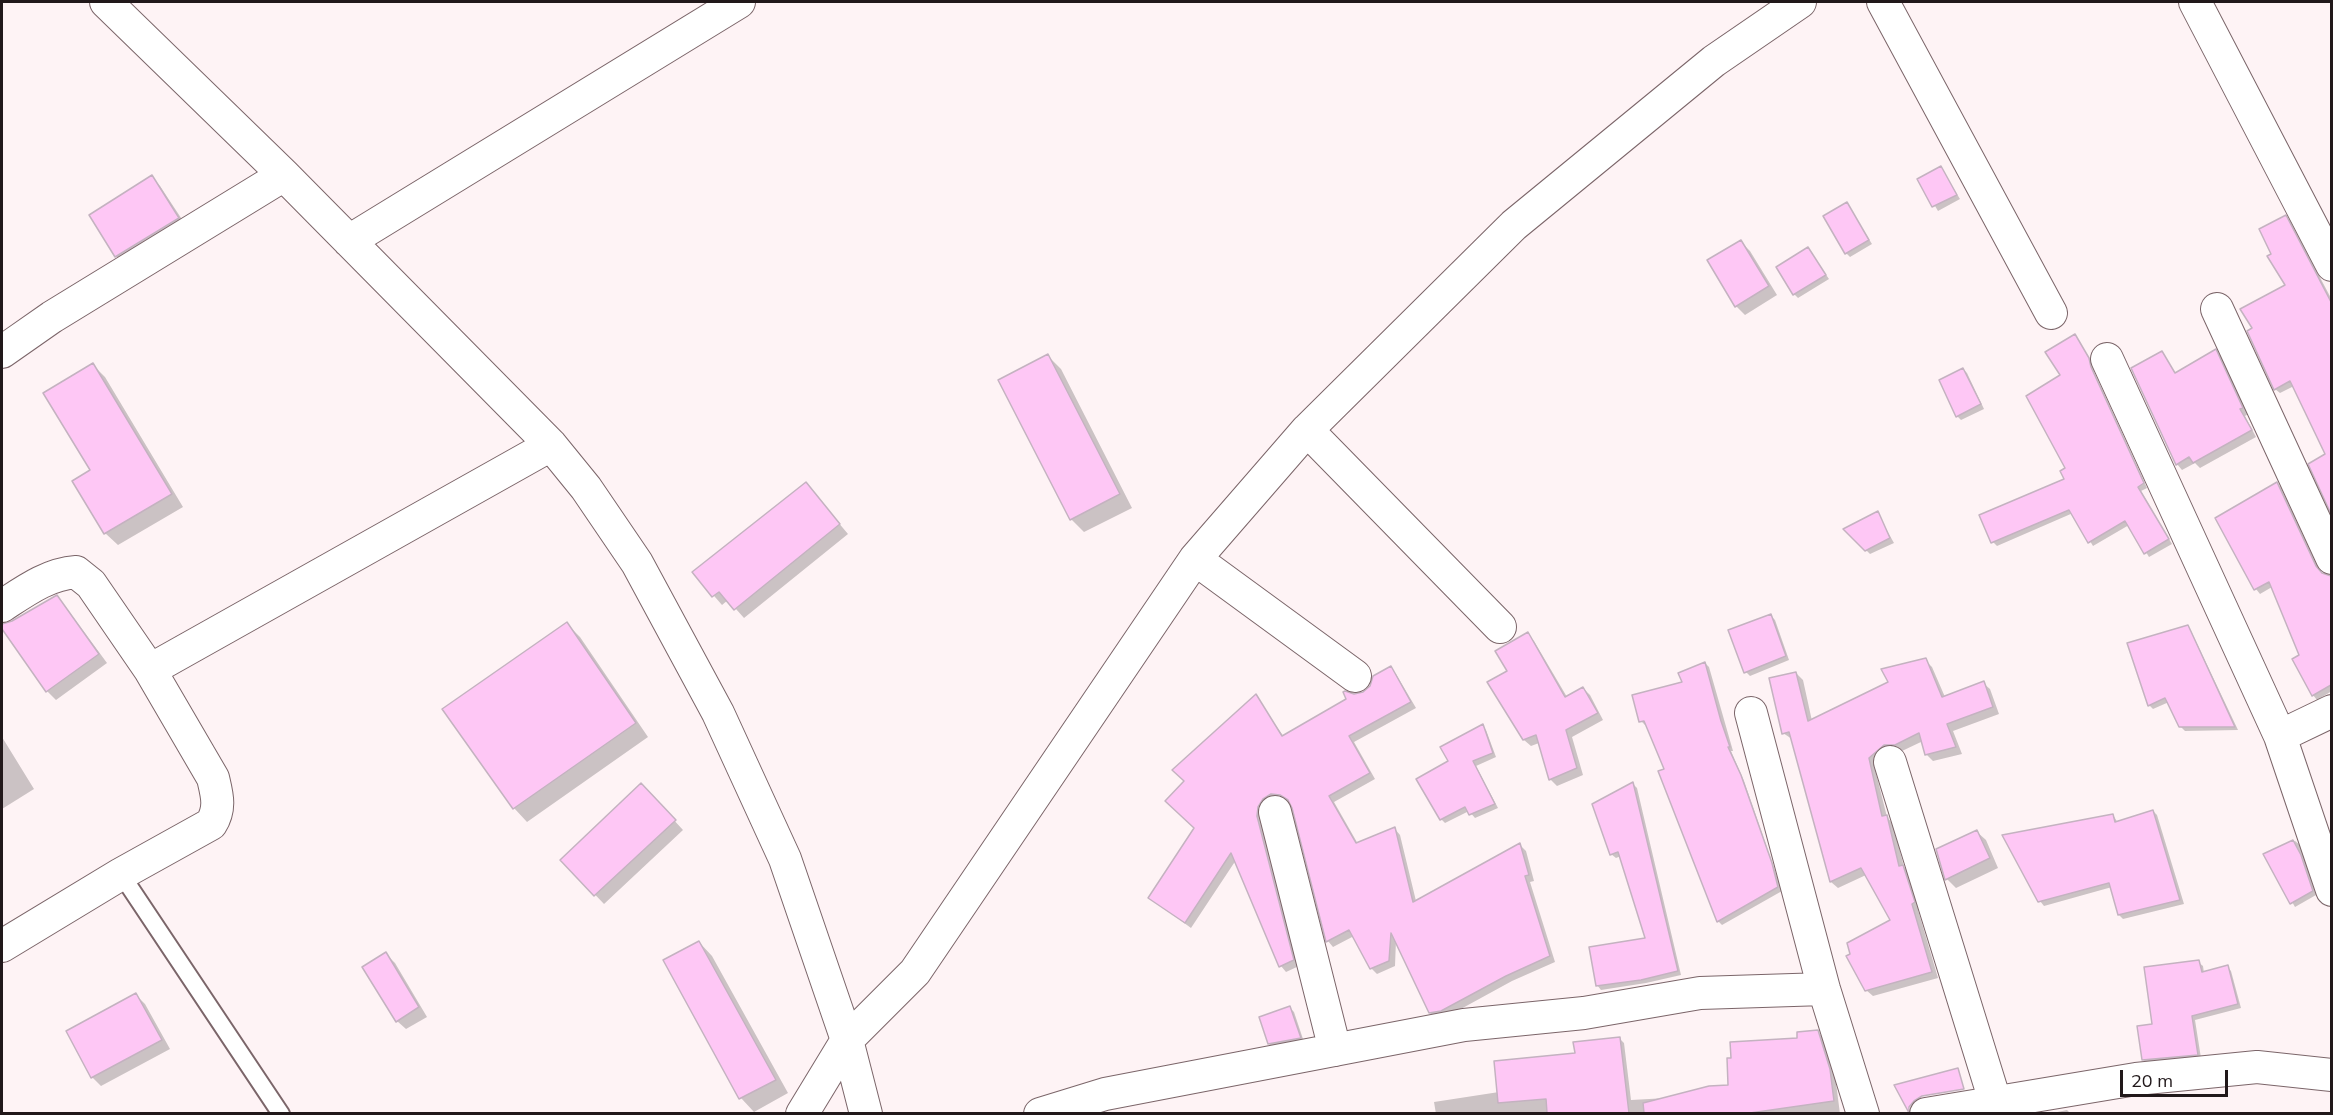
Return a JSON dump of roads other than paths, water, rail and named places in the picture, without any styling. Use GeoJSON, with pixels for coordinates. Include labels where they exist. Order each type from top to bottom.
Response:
{"type":"FeatureCollection","features":[{"type":"Feature","properties":{"kind":"street"},"geometry":{"type":"LineString","coordinates":[[106,2],[284,175],[552,446],[586,488],[637,563],[718,713],[785,859],[847,1040],[866,1113]]}},
{"type":"Feature","properties":{"kind":"street"},"geometry":{"type":"LineString","coordinates":[[349,241],[739,2]]}},
{"type":"Feature","properties":{"kind":"street"},"geometry":{"type":"LineString","coordinates":[[802,1113],[847,1040],[915,972],[1195,559],[1306,430],[1514,225],[1713,61],[1800,2]]}},
{"type":"Feature","properties":{"kind":"street"},"geometry":{"type":"LineString","coordinates":[[1883,2],[2051,313]]}},
{"type":"Feature","properties":{"kind":"street"},"geometry":{"type":"LineString","coordinates":[[2195,2],[2331,265]]}},
{"type":"Feature","properties":{"kind":"street"},"geometry":{"type":"LineString","coordinates":[[2,352],[52,317],[284,175]]}},
{"type":"Feature","properties":{"kind":"street"},"geometry":{"type":"LineString","coordinates":[[2217,309],[2331,558]]}},
{"type":"Feature","properties":{"kind":"street"},"geometry":{"type":"LineString","coordinates":[[2107,359],[2280,736],[2331,890]]}},
{"type":"Feature","properties":{"kind":"street"},"geometry":{"type":"LineString","coordinates":[[1306,430],[1500,627]]}},
{"type":"Feature","properties":{"kind":"street"},"geometry":{"type":"LineString","coordinates":[[150,670],[552,446]]}},
{"type":"Feature","properties":{"kind":"street"},"geometry":{"type":"LineString","coordinates":[[1195,559],[1355,676]]}},
{"type":"Feature","properties":{"kind":"street"},"geometry":{"type":"LineString","coordinates":[[2,606],[46,579],[62,573],[76,572],[91,584],[150,670],[213,778],[218,797],[218,812],[211,824],[121,874],[2,946]]}},
{"type":"Feature","properties":{"kind":"street"},"geometry":{"type":"LineString","coordinates":[[2280,736],[2331,711]]}},
{"type":"Feature","properties":{"kind":"street"},"geometry":{"type":"LineString","coordinates":[[1751,713],[1824,989],[1863,1113]]}},
{"type":"Feature","properties":{"kind":"street"},"geometry":{"type":"LineString","coordinates":[[1890,762],[1998,1108]]}},
{"type":"Feature","properties":{"kind":"street"},"geometry":{"type":"LineString","coordinates":[[1275,812],[1335,1050]]}},
{"type":"Feature","properties":{"kind":"street"},"geometry":{"type":"LineString","coordinates":[[1040,1113],[1105,1094],[1464,1025],[1584,1013],[1700,993],[1824,989]]}},
{"type":"Feature","properties":{"kind":"street"},"geometry":{"type":"LineString","coordinates":[[1926,1113],[1998,1108],[2136,1079],[2257,1067],[2331,1075]]}},
{"type":"Feature","properties":{"kind":"lane"},"geometry":{"type":"LineString","coordinates":[[121,874],[281,1113]]}}]}
